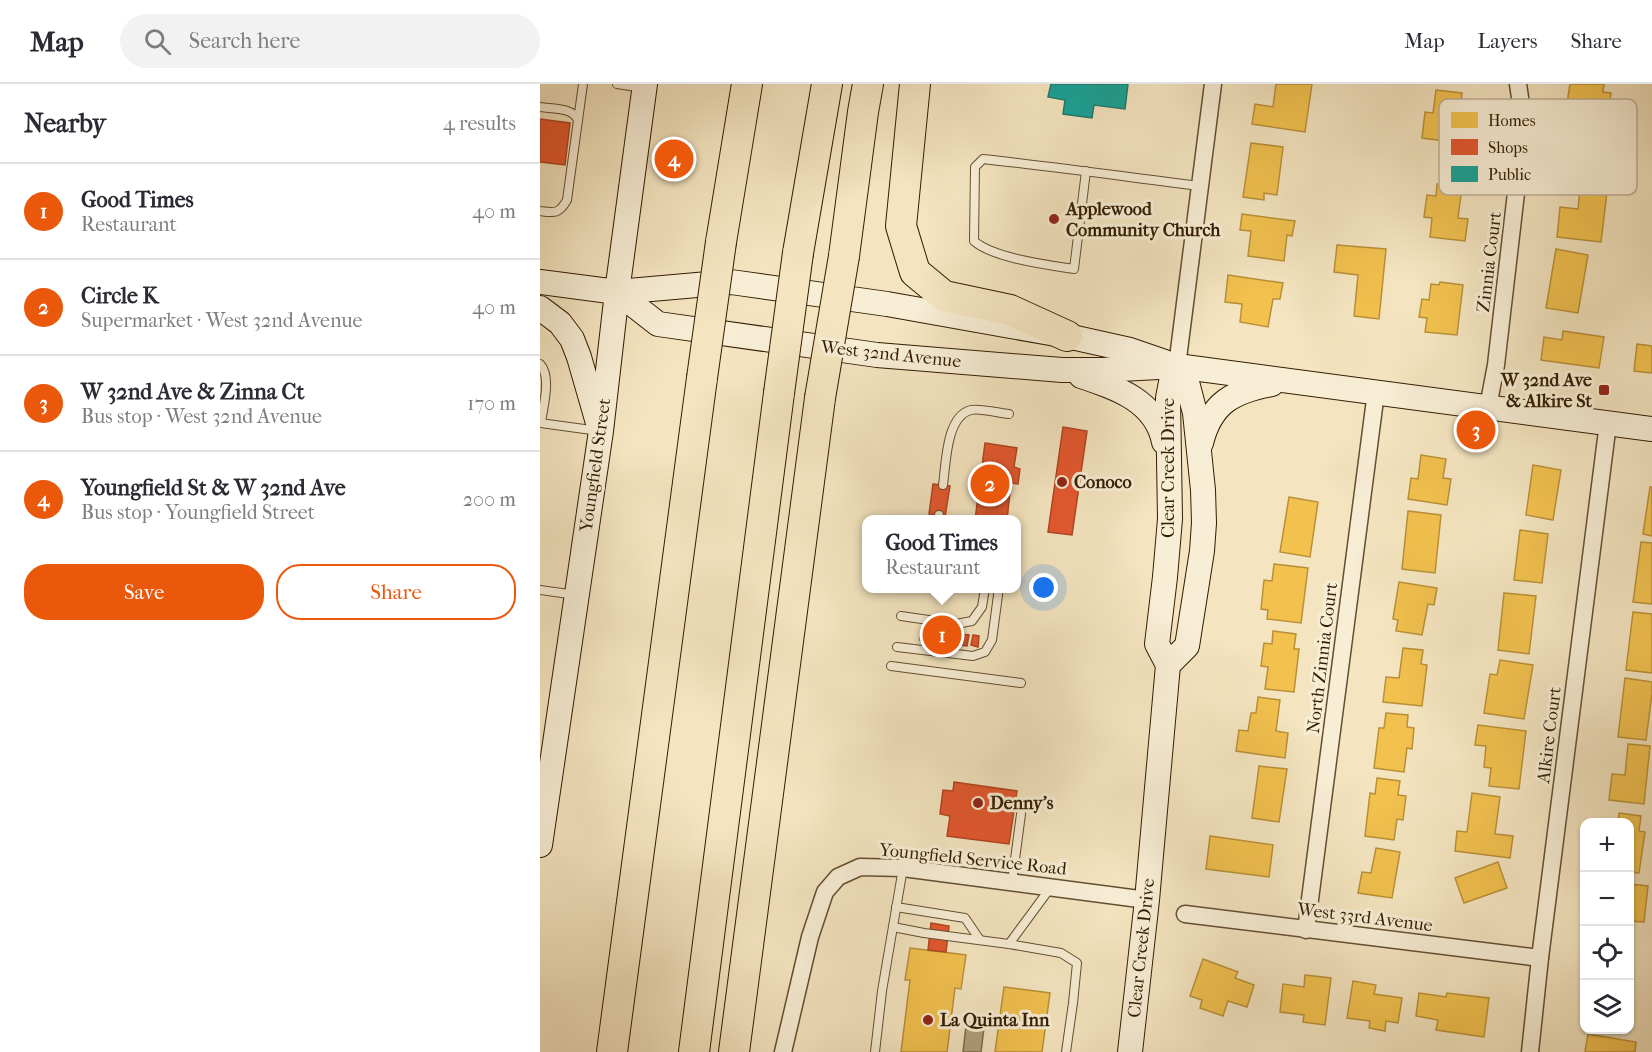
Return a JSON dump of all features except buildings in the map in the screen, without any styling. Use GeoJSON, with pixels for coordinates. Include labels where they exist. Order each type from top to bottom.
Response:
{"type":"FeatureCollection","features":[{"type":"Feature","properties":{"kind":"highway"},"geometry":{"type":"LineString","coordinates":[[612,1052],[702,378],[747,84]]}},
{"type":"Feature","properties":{"kind":"highway"},"geometry":{"type":"LineString","coordinates":[[694,1052],[798,253],[827,84]]}},
{"type":"Feature","properties":{"kind":"highway"},"geometry":{"type":"LineString","coordinates":[[734,1052],[820,398],[844,256],[868,84]]}},
{"type":"Feature","properties":{"kind":"highway"},"geometry":{"type":"LineString","coordinates":[[915,84],[901,226],[915,272],[944,296],[1010,310],[1067,336]]}},
{"type":"Feature","properties":{"kind":"main road","name":"Youngfield Street"},"geometry":{"type":"LineString","coordinates":[[541,831],[601,431],[645,86]]}},
{"type":"Feature","properties":{"kind":"main road","name":"West 32nd Avenue"},"geometry":{"type":"LineString","coordinates":[[540,282],[617,292],[731,282],[887,304],[1067,336],[1130,350],[1177,366]]}},
{"type":"Feature","properties":{"kind":"main road","name":"West 32nd Avenue"},"geometry":{"type":"LineString","coordinates":[[617,292],[658,324],[878,355],[1062,370],[1177,366],[1652,429]]}},
{"type":"Feature","properties":{"kind":"main road"},"geometry":{"type":"LineString","coordinates":[[540,308],[560,323],[572,339],[601,431]]}},
{"type":"Feature","properties":{"kind":"main road","name":"Clear Creek Drive"},"geometry":{"type":"LineString","coordinates":[[1168,666],[1187,646],[1199,574],[1204,507],[1193,400],[1177,366]]}},
{"type":"Feature","properties":{"kind":"main road","name":"Clear Creek Drive"},"geometry":{"type":"LineString","coordinates":[[1130,1052],[1147,900],[1168,666],[1157,644],[1169,536],[1169,386],[1177,366]]}},
{"type":"Feature","properties":{"kind":"main road"},"geometry":{"type":"LineString","coordinates":[[1062,370],[1118,389],[1143,405],[1162,433],[1168,462]]}},
{"type":"Feature","properties":{"kind":"main road"},"geometry":{"type":"LineString","coordinates":[[1200,451],[1210,417],[1226,399],[1250,388],[1288,381]]}},
{"type":"Feature","properties":{"kind":"street"},"geometry":{"type":"LineString","coordinates":[[1177,366],[1213,84]]}},
{"type":"Feature","properties":{"kind":"street","name":"Zinnia Court"},"geometry":{"type":"LineString","coordinates":[[1518,84],[1520,99]]}},
{"type":"Feature","properties":{"kind":"street","name":"Zinnia Court"},"geometry":{"type":"LineString","coordinates":[[1488,407],[1496,365],[1516,195]]}},
{"type":"Feature","properties":{"kind":"street","name":"North Zinnia Court"},"geometry":{"type":"LineString","coordinates":[[1306,930],[1376,392]]}},
{"type":"Feature","properties":{"kind":"street","name":"Alkire Court"},"geometry":{"type":"LineString","coordinates":[[1530,1052],[1608,423]]}},
{"type":"Feature","properties":{"kind":"street","name":"Youngfield Service Road"},"geometry":{"type":"LineString","coordinates":[[783,1052],[810,937],[825,892],[838,876],[860,867],[903,868],[1147,900]]}},
{"type":"Feature","properties":{"kind":"street","name":"West 33rd Avenue"},"geometry":{"type":"LineString","coordinates":[[1185,914],[1540,958]]}},
{"type":"Feature","properties":{"kind":"lane"},"geometry":{"type":"LineString","coordinates":[[540,211],[554,213],[562,208],[567,200],[583,84]]}},
{"type":"Feature","properties":{"kind":"lane"},"geometry":{"type":"LineString","coordinates":[[618,84],[645,86]]}},
{"type":"Feature","properties":{"kind":"lane"},"geometry":{"type":"LineString","coordinates":[[540,107],[569,111],[578,121]]}},
{"type":"Feature","properties":{"kind":"lane"},"geometry":{"type":"LineString","coordinates":[[1086,171],[1074,268],[1033,263],[981,247],[974,241],[975,167],[983,159],[1086,171],[1200,186]]}},
{"type":"Feature","properties":{"kind":"lane"},"geometry":{"type":"LineString","coordinates":[[540,364],[547,378],[540,423],[601,431]]}},
{"type":"Feature","properties":{"kind":"lane"},"geometry":{"type":"LineString","coordinates":[[943,485],[952,428],[960,415],[972,410],[1009,414]]}},
{"type":"Feature","properties":{"kind":"lane"},"geometry":{"type":"LineString","coordinates":[[540,590],[576,595]]}},
{"type":"Feature","properties":{"kind":"lane"},"geometry":{"type":"LineString","coordinates":[[901,616],[956,624],[972,621],[982,607],[984,593]]}},
{"type":"Feature","properties":{"kind":"lane"},"geometry":{"type":"LineString","coordinates":[[897,647],[973,656],[985,652],[992,640],[998,593]]}},
{"type":"Feature","properties":{"kind":"lane"},"geometry":{"type":"LineString","coordinates":[[891,666],[1021,683]]}},
{"type":"Feature","properties":{"kind":"lane"},"geometry":{"type":"LineString","coordinates":[[1012,882],[1021,814]]}},
{"type":"Feature","properties":{"kind":"lane"},"geometry":{"type":"LineString","coordinates":[[875,1052],[882,991],[903,868]]}},
{"type":"Feature","properties":{"kind":"lane"},"geometry":{"type":"LineString","coordinates":[[1009,944],[1051,887]]}},
{"type":"Feature","properties":{"kind":"lane"},"geometry":{"type":"LineString","coordinates":[[896,907],[965,918],[980,940]]}},
{"type":"Feature","properties":{"kind":"lane"},"geometry":{"type":"LineString","coordinates":[[893,927],[1061,953],[1077,963],[1066,1052]]}},
{"type":"Feature","properties":{"kind":"shaded area"},"geometry":{"type":"Polygon","coordinates":[[[970,1022],[982,1024],[984,1028],[981,1052],[963,1052],[966,1026],[970,1022]]]}},
{"type":"Feature","properties":{"kind":"place","name":"Youngfield St & W 32nd Ave"},"geometry":{"type":"Point","coordinates":[674,159]}},
{"type":"Feature","properties":{"kind":"place","name":"Applewood Community Church"},"geometry":{"type":"Point","coordinates":[1054,219]}},
{"type":"Feature","properties":{"kind":"place","name":"W 32nd Ave & Alkire St"},"geometry":{"type":"Point","coordinates":[1604,390]}},
{"type":"Feature","properties":{"kind":"place","name":"W 32nd Ave & Zinna Ct"},"geometry":{"type":"Point","coordinates":[1476,430]}},
{"type":"Feature","properties":{"kind":"place","name":"Conoco"},"geometry":{"type":"Point","coordinates":[1062,482]}},
{"type":"Feature","properties":{"kind":"place","name":"Circle K"},"geometry":{"type":"Point","coordinates":[990,484]}},
{"type":"Feature","properties":{"kind":"place","name":"Good Times"},"geometry":{"type":"Point","coordinates":[942,635]}},
{"type":"Feature","properties":{"kind":"place","name":"Denny's"},"geometry":{"type":"Point","coordinates":[978,803]}},
{"type":"Feature","properties":{"kind":"place","name":"La Quinta Inn"},"geometry":{"type":"Point","coordinates":[928,1020]}}]}
